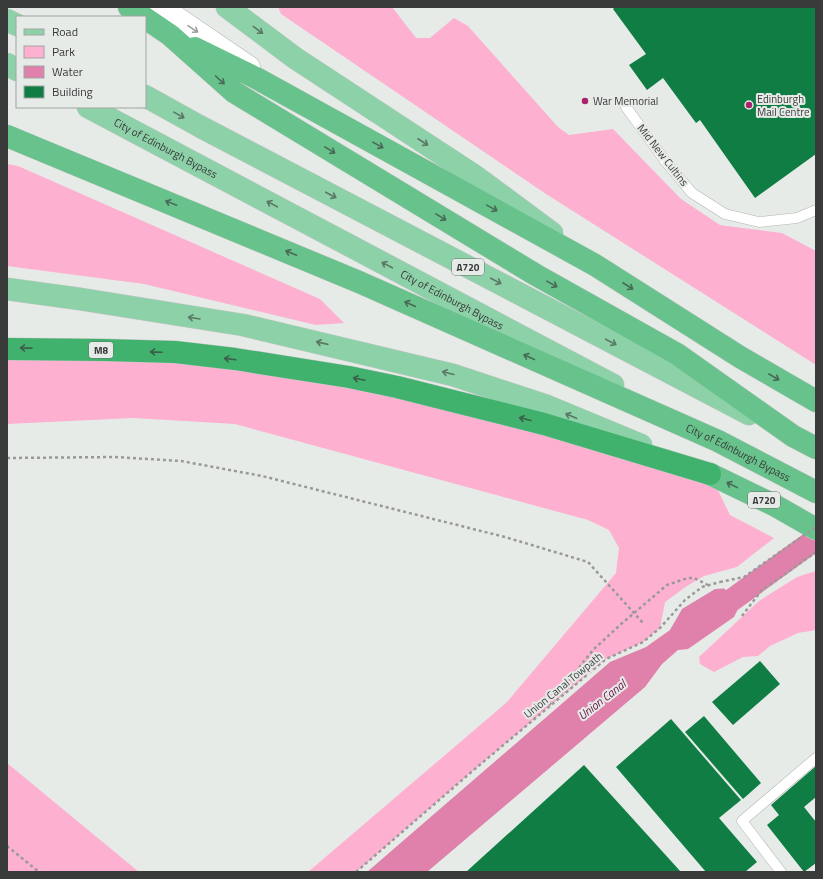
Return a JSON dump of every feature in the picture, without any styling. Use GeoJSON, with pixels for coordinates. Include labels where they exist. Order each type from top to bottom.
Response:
{"type":"FeatureCollection","features":[{"type":"Feature","properties":{"kind":"highway"},"geometry":{"type":"LineString","coordinates":[[128,7],[141,16]]}},
{"type":"Feature","properties":{"kind":"highway"},"geometry":{"type":"LineString","coordinates":[[146,19],[170,35],[256,78],[595,265],[740,357],[816,401]]}},
{"type":"Feature","properties":{"kind":"highway"},"geometry":{"type":"LineString","coordinates":[[170,35],[234,92],[536,275],[677,354],[793,436]]}},
{"type":"Feature","properties":{"kind":"highway"},"geometry":{"type":"LineString","coordinates":[[7,136],[359,282],[718,441]]}},
{"type":"Feature","properties":{"kind":"highway","name":"M8"},"geometry":{"type":"LineString","coordinates":[[7,349],[175,352],[349,377],[397,387],[544,424],[710,474]]}},
{"type":"Feature","properties":{"kind":"highway","name":"A720"},"geometry":{"type":"LineString","coordinates":[[793,436],[816,448]]}},
{"type":"Feature","properties":{"kind":"highway","name":"City of Edinburgh Bypass"},"geometry":{"type":"LineString","coordinates":[[718,441],[816,492]]}},
{"type":"Feature","properties":{"kind":"highway","name":"A720"},"geometry":{"type":"LineString","coordinates":[[710,474],[774,505],[816,528]]}},
{"type":"Feature","properties":{"kind":"main road"},"geometry":{"type":"LineString","coordinates":[[227,7],[295,58],[475,176],[595,265]]}},
{"type":"Feature","properties":{"kind":"main road"},"geometry":{"type":"LineString","coordinates":[[7,20],[16,24]]}},
{"type":"Feature","properties":{"kind":"main road","name":"A720"},"geometry":{"type":"LineString","coordinates":[[146,97],[201,127],[793,436]]}},
{"type":"Feature","properties":{"kind":"main road","name":"City of Edinburgh Bypass"},"geometry":{"type":"LineString","coordinates":[[90,108],[718,441]]}},
{"type":"Feature","properties":{"kind":"main road","name":"A720"},"geometry":{"type":"LineString","coordinates":[[7,289],[80,299],[243,326],[453,374],[547,406],[710,474]]}},
{"type":"Feature","properties":{"kind":"street"},"geometry":{"type":"LineString","coordinates":[[160,7],[304,104]]}},
{"type":"Feature","properties":{"kind":"lane","name":"Mid New Cultins"},"geometry":{"type":"LineString","coordinates":[[626,107],[666,162],[692,193],[725,214],[759,222],[797,218],[816,210]]}},
{"type":"Feature","properties":{"kind":"lane"},"geometry":{"type":"LineString","coordinates":[[781,872],[742,821],[816,758]]}},
{"type":"Feature","properties":{"kind":"path"},"geometry":{"type":"LineString","coordinates":[[7,458],[115,457],[181,461],[262,476],[505,537],[588,562],[644,623]]}},
{"type":"Feature","properties":{"kind":"path","name":"Union Canal Towpath"},"geometry":{"type":"LineString","coordinates":[[356,872],[476,768],[606,659],[643,642],[660,628],[685,600],[702,587],[744,577],[816,528]]}},
{"type":"Feature","properties":{"kind":"path"},"geometry":{"type":"LineString","coordinates":[[742,616],[761,591],[816,552]]}},
{"type":"Feature","properties":{"kind":"path"},"geometry":{"type":"LineString","coordinates":[[544,711],[593,650],[667,585],[688,578],[694,578],[708,585]]}},
{"type":"Feature","properties":{"kind":"path"},"geometry":{"type":"LineString","coordinates":[[7,846],[39,872]]}},
{"type":"Feature","properties":{"kind":"green space"},"geometry":{"type":"Polygon","coordinates":[[[278,7],[392,7],[416,38],[430,38],[454,18],[468,26],[558,127],[569,135],[613,129],[681,199],[720,225],[782,233],[816,251],[816,365],[546,194],[281,14],[278,7]]]}},
{"type":"Feature","properties":{"kind":"green space"},"geometry":{"type":"Polygon","coordinates":[[[7,164],[18,166],[320,299],[344,323],[316,325],[144,284],[7,266],[7,164]]]}},
{"type":"Feature","properties":{"kind":"green space"},"geometry":{"type":"Polygon","coordinates":[[[7,349],[287,367],[710,474],[730,515],[774,538],[737,567],[704,576],[665,602],[660,628],[643,642],[606,659],[476,768],[356,872],[308,872],[506,703],[616,573],[619,548],[609,530],[588,520],[235,424],[133,418],[7,424],[7,349]]]}},
{"type":"Feature","properties":{"kind":"green space"},"geometry":{"type":"Polygon","coordinates":[[[816,571],[816,630],[798,633],[770,646],[758,656],[743,657],[714,672],[700,664],[699,657],[759,601],[797,577],[816,571]]]}},
{"type":"Feature","properties":{"kind":"green space"},"geometry":{"type":"Polygon","coordinates":[[[7,763],[139,872],[7,872],[7,763]]]}},
{"type":"Feature","properties":{"kind":"water"},"geometry":{"type":"Polygon","coordinates":[[[749,587],[734,617],[688,649],[678,650],[662,664],[645,687],[427,872],[367,872],[610,662],[646,647],[670,630],[682,609],[715,589],[749,587]]]}},
{"type":"Feature","properties":{"kind":"pier"},"geometry":{"type":"Polygon","coordinates":[[[749,585],[751,587],[739,611],[723,586],[749,585]]]}},
{"type":"Feature","properties":{"kind":"building","name":"Edinburgh Mail Centre"},"geometry":{"type":"Polygon","coordinates":[[[615,7],[816,7],[816,154],[755,198],[700,120],[696,123],[663,78],[647,90],[629,65],[646,54],[613,9],[615,7]]]}},
{"type":"Feature","properties":{"kind":"building"},"geometry":{"type":"Polygon","coordinates":[[[760,661],[780,684],[733,725],[712,702],[760,661]]]}},
{"type":"Feature","properties":{"kind":"building"},"geometry":{"type":"Polygon","coordinates":[[[704,716],[761,783],[743,799],[685,732],[704,716]]]}},
{"type":"Feature","properties":{"kind":"building"},"geometry":{"type":"Polygon","coordinates":[[[671,719],[741,800],[719,818],[757,862],[745,872],[706,872],[616,767],[671,719]]]}},
{"type":"Feature","properties":{"kind":"building"},"geometry":{"type":"Polygon","coordinates":[[[584,765],[681,872],[466,872],[584,765]]]}},
{"type":"Feature","properties":{"kind":"building"},"geometry":{"type":"Polygon","coordinates":[[[816,766],[816,797],[804,807],[816,822],[816,863],[804,872],[767,825],[779,815],[771,805],[816,766]]]}},
{"type":"Feature","properties":{"kind":"waterway","name":"Union Canal"},"geometry":{"type":"LineString","coordinates":[[725,605],[816,539]]}},
{"type":"Feature","properties":{"kind":"place","name":"War Memorial"},"geometry":{"type":"Point","coordinates":[585,101]}},
{"type":"Feature","properties":{"kind":"place","name":"Edinburgh Mail Centre"},"geometry":{"type":"Point","coordinates":[749,105]}}]}
